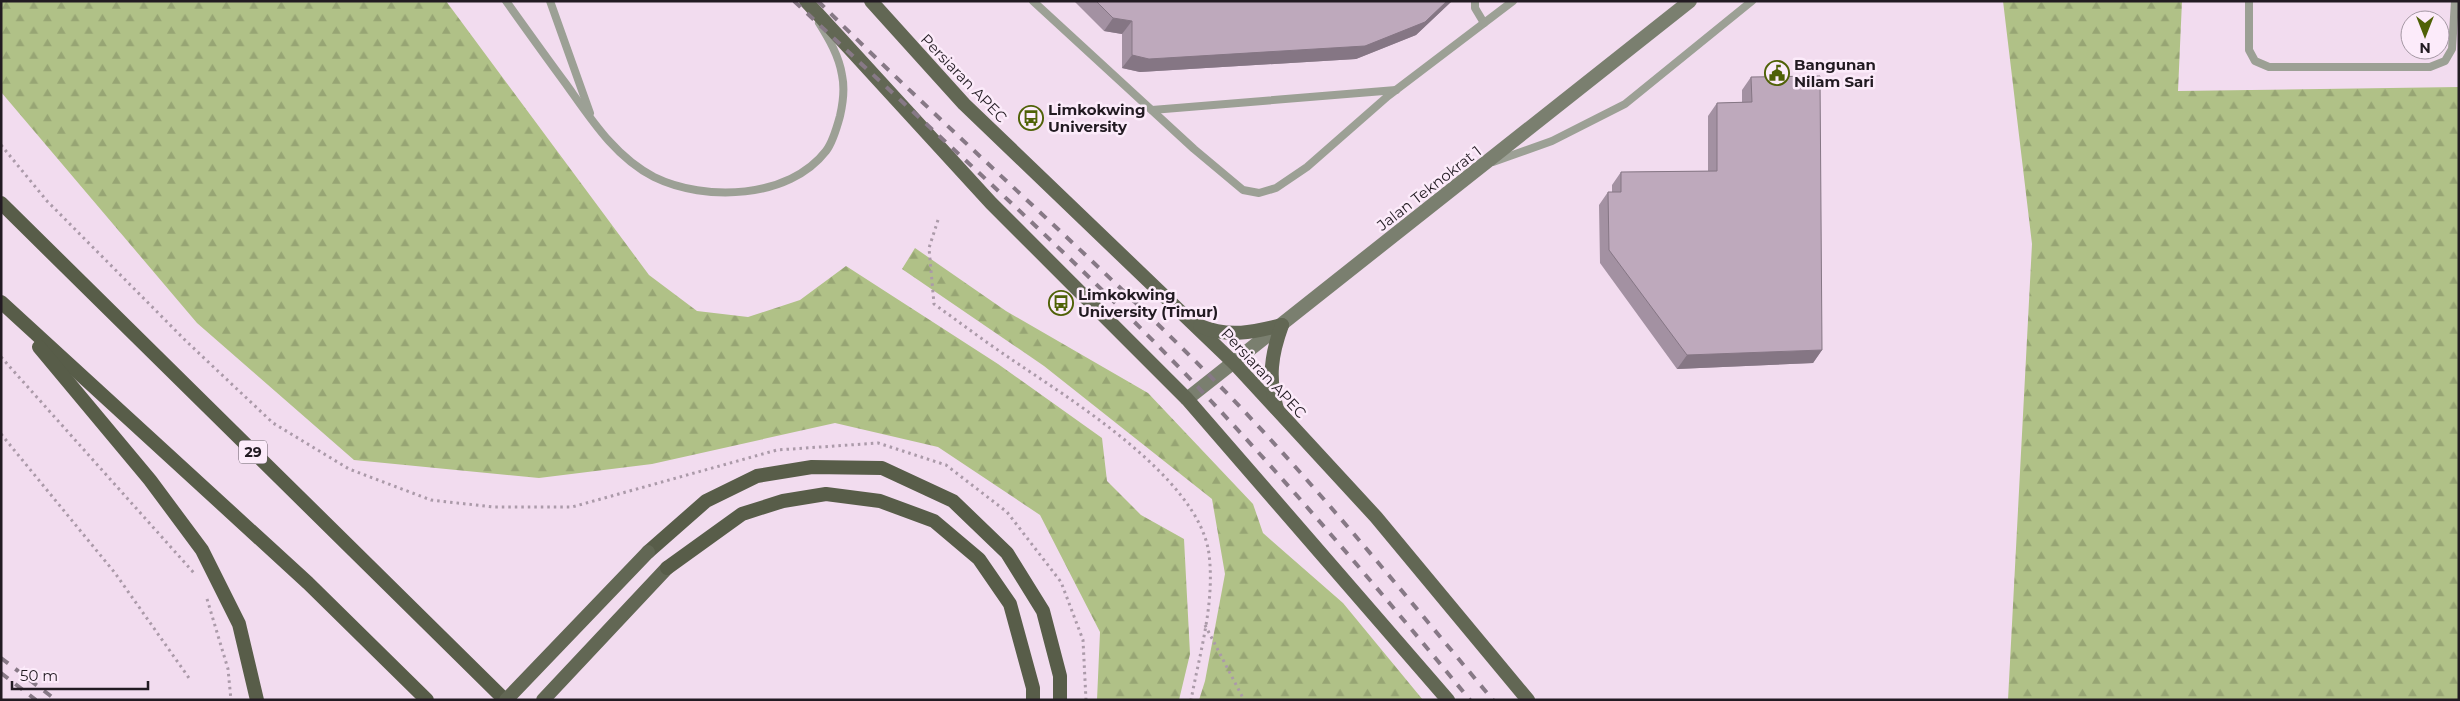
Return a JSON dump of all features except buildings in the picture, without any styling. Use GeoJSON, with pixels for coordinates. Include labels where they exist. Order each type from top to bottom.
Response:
{"type":"FeatureCollection","features":[{"type":"Feature","properties":{"kind":"highway","name":"29"},"geometry":{"type":"LineString","coordinates":[[1,203],[505,700]]}},
{"type":"Feature","properties":{"kind":"highway"},"geometry":{"type":"LineString","coordinates":[[3,304],[150,480],[202,550],[239,624],[256,700]]}},
{"type":"Feature","properties":{"kind":"highway"},"geometry":{"type":"LineString","coordinates":[[3,304],[308,583],[426,700]]}},
{"type":"Feature","properties":{"kind":"highway"},"geometry":{"type":"LineString","coordinates":[[648,552],[706,501],[757,476],[812,467],[882,468],[953,502],[1007,553],[1043,611],[1060,676],[1060,700]]}},
{"type":"Feature","properties":{"kind":"highway"},"geometry":{"type":"LineString","coordinates":[[667,568],[742,514],[775,503],[826,494],[880,501],[934,521],[979,559],[1010,604],[1033,688],[1032,700]]}},
{"type":"Feature","properties":{"kind":"highway"},"geometry":{"type":"LineString","coordinates":[[439,637],[516,700]]}},
{"type":"Feature","properties":{"kind":"main road","name":"Persiaran APEC"},"geometry":{"type":"LineString","coordinates":[[871,1],[964,104],[1195,323],[1235,364],[1376,517],[1528,700]]}},
{"type":"Feature","properties":{"kind":"main road","name":"Jalan Teknokrat 1"},"geometry":{"type":"LineString","coordinates":[[1187,399],[1235,364],[1690,1]]}},
{"type":"Feature","properties":{"kind":"main road"},"geometry":{"type":"LineString","coordinates":[[808,4],[991,203],[1187,399],[1448,700]]}},
{"type":"Feature","properties":{"kind":"main road"},"geometry":{"type":"LineString","coordinates":[[1195,323],[1211,330],[1229,334],[1251,332],[1282,325]]}},
{"type":"Feature","properties":{"kind":"main road"},"geometry":{"type":"LineString","coordinates":[[1278,412],[1271,388],[1275,344],[1282,325]]}},
{"type":"Feature","properties":{"kind":"main road"},"geometry":{"type":"LineString","coordinates":[[505,700],[648,552]]}},
{"type":"Feature","properties":{"kind":"main road"},"geometry":{"type":"LineString","coordinates":[[543,700],[667,568]]}},
{"type":"Feature","properties":{"kind":"lane"},"geometry":{"type":"LineString","coordinates":[[506,1],[609,142],[633,164],[654,177],[685,189],[715,194],[740,193],[774,185],[803,172],[826,151],[837,126],[844,101],[842,75],[834,49],[808,4]]}},
{"type":"Feature","properties":{"kind":"lane"},"geometry":{"type":"LineString","coordinates":[[550,1],[593,122]]}},
{"type":"Feature","properties":{"kind":"lane"},"geometry":{"type":"LineString","coordinates":[[1033,1],[1194,149],[1243,190],[1259,193],[1276,188],[1307,167],[1396,90],[1513,1]]}},
{"type":"Feature","properties":{"kind":"lane"},"geometry":{"type":"LineString","coordinates":[[1475,1],[1476,8],[1484,23]]}},
{"type":"Feature","properties":{"kind":"lane"},"geometry":{"type":"LineString","coordinates":[[1484,166],[1552,141],[1625,104],[1752,1]]}},
{"type":"Feature","properties":{"kind":"lane"},"geometry":{"type":"LineString","coordinates":[[2249,1],[2250,50],[2255,61],[2269,67],[2430,67],[2445,61],[2452,49],[2455,1]]}},
{"type":"Feature","properties":{"kind":"lane"},"geometry":{"type":"LineString","coordinates":[[1152,110],[1396,90]]}},
{"type":"Feature","properties":{"kind":"path"},"geometry":{"type":"LineString","coordinates":[[1,145],[47,201],[186,341],[273,423],[349,469],[432,500],[493,508],[572,507],[777,450],[878,443],[946,466],[1007,512],[1061,582],[1083,640],[1086,700]]}},
{"type":"Feature","properties":{"kind":"path"},"geometry":{"type":"LineString","coordinates":[[938,220],[929,248],[934,304],[1093,414],[1171,482],[1195,515],[1209,552],[1211,593],[1191,700]]}},
{"type":"Feature","properties":{"kind":"path"},"geometry":{"type":"LineString","coordinates":[[1,356],[196,575]]}},
{"type":"Feature","properties":{"kind":"path"},"geometry":{"type":"LineString","coordinates":[[1,434],[115,573],[189,678]]}},
{"type":"Feature","properties":{"kind":"path"},"geometry":{"type":"LineString","coordinates":[[204,592],[228,669],[230,700]]}},
{"type":"Feature","properties":{"kind":"path"},"geometry":{"type":"LineString","coordinates":[[1205,625],[1244,700]]}},
{"type":"Feature","properties":{"kind":"green space"},"geometry":{"type":"Polygon","coordinates":[[[1,1],[446,1],[649,275],[697,311],[748,317],[800,300],[846,266],[998,364],[1102,438],[1107,481],[1141,515],[1184,539],[1190,654],[1179,700],[1097,700],[1100,632],[1040,515],[938,447],[835,423],[652,464],[539,478],[354,460],[197,323],[1,92],[1,1]]]}},
{"type":"Feature","properties":{"kind":"green space"},"geometry":{"type":"Polygon","coordinates":[[[2003,1],[2182,1],[2178,91],[2459,87],[2459,700],[2008,700],[2032,244],[2003,1]]]}},
{"type":"Feature","properties":{"kind":"green space"},"geometry":{"type":"Polygon","coordinates":[[[915,248],[1006,311],[1148,393],[1253,504],[1263,533],[1343,603],[1423,700],[1199,700],[1205,681],[1225,574],[1212,499],[1044,366],[902,269],[915,248]]]}},
{"type":"Feature","properties":{"kind":"railway"},"geometry":{"type":"LineString","coordinates":[[794,1],[1058,247],[1161,349],[1245,437],[1375,586],[1470,700]]}},
{"type":"Feature","properties":{"kind":"railway"},"geometry":{"type":"LineString","coordinates":[[818,1],[917,97],[1119,286],[1217,383],[1324,499],[1493,700]]}},
{"type":"Feature","properties":{"kind":"railway"},"geometry":{"type":"LineString","coordinates":[[1,658],[56,700]]}},
{"type":"Feature","properties":{"kind":"railway"},"geometry":{"type":"LineString","coordinates":[[1,673],[36,700]]}},
{"type":"Feature","properties":{"kind":"place","name":"Bangunan Nilam Sari"},"geometry":{"type":"Point","coordinates":[1777,73]}},
{"type":"Feature","properties":{"kind":"place","name":"Limkokwing University"},"geometry":{"type":"Point","coordinates":[1031,118]}},
{"type":"Feature","properties":{"kind":"place","name":"Limkokwing University (Timur)"},"geometry":{"type":"Point","coordinates":[1061,303]}}]}
